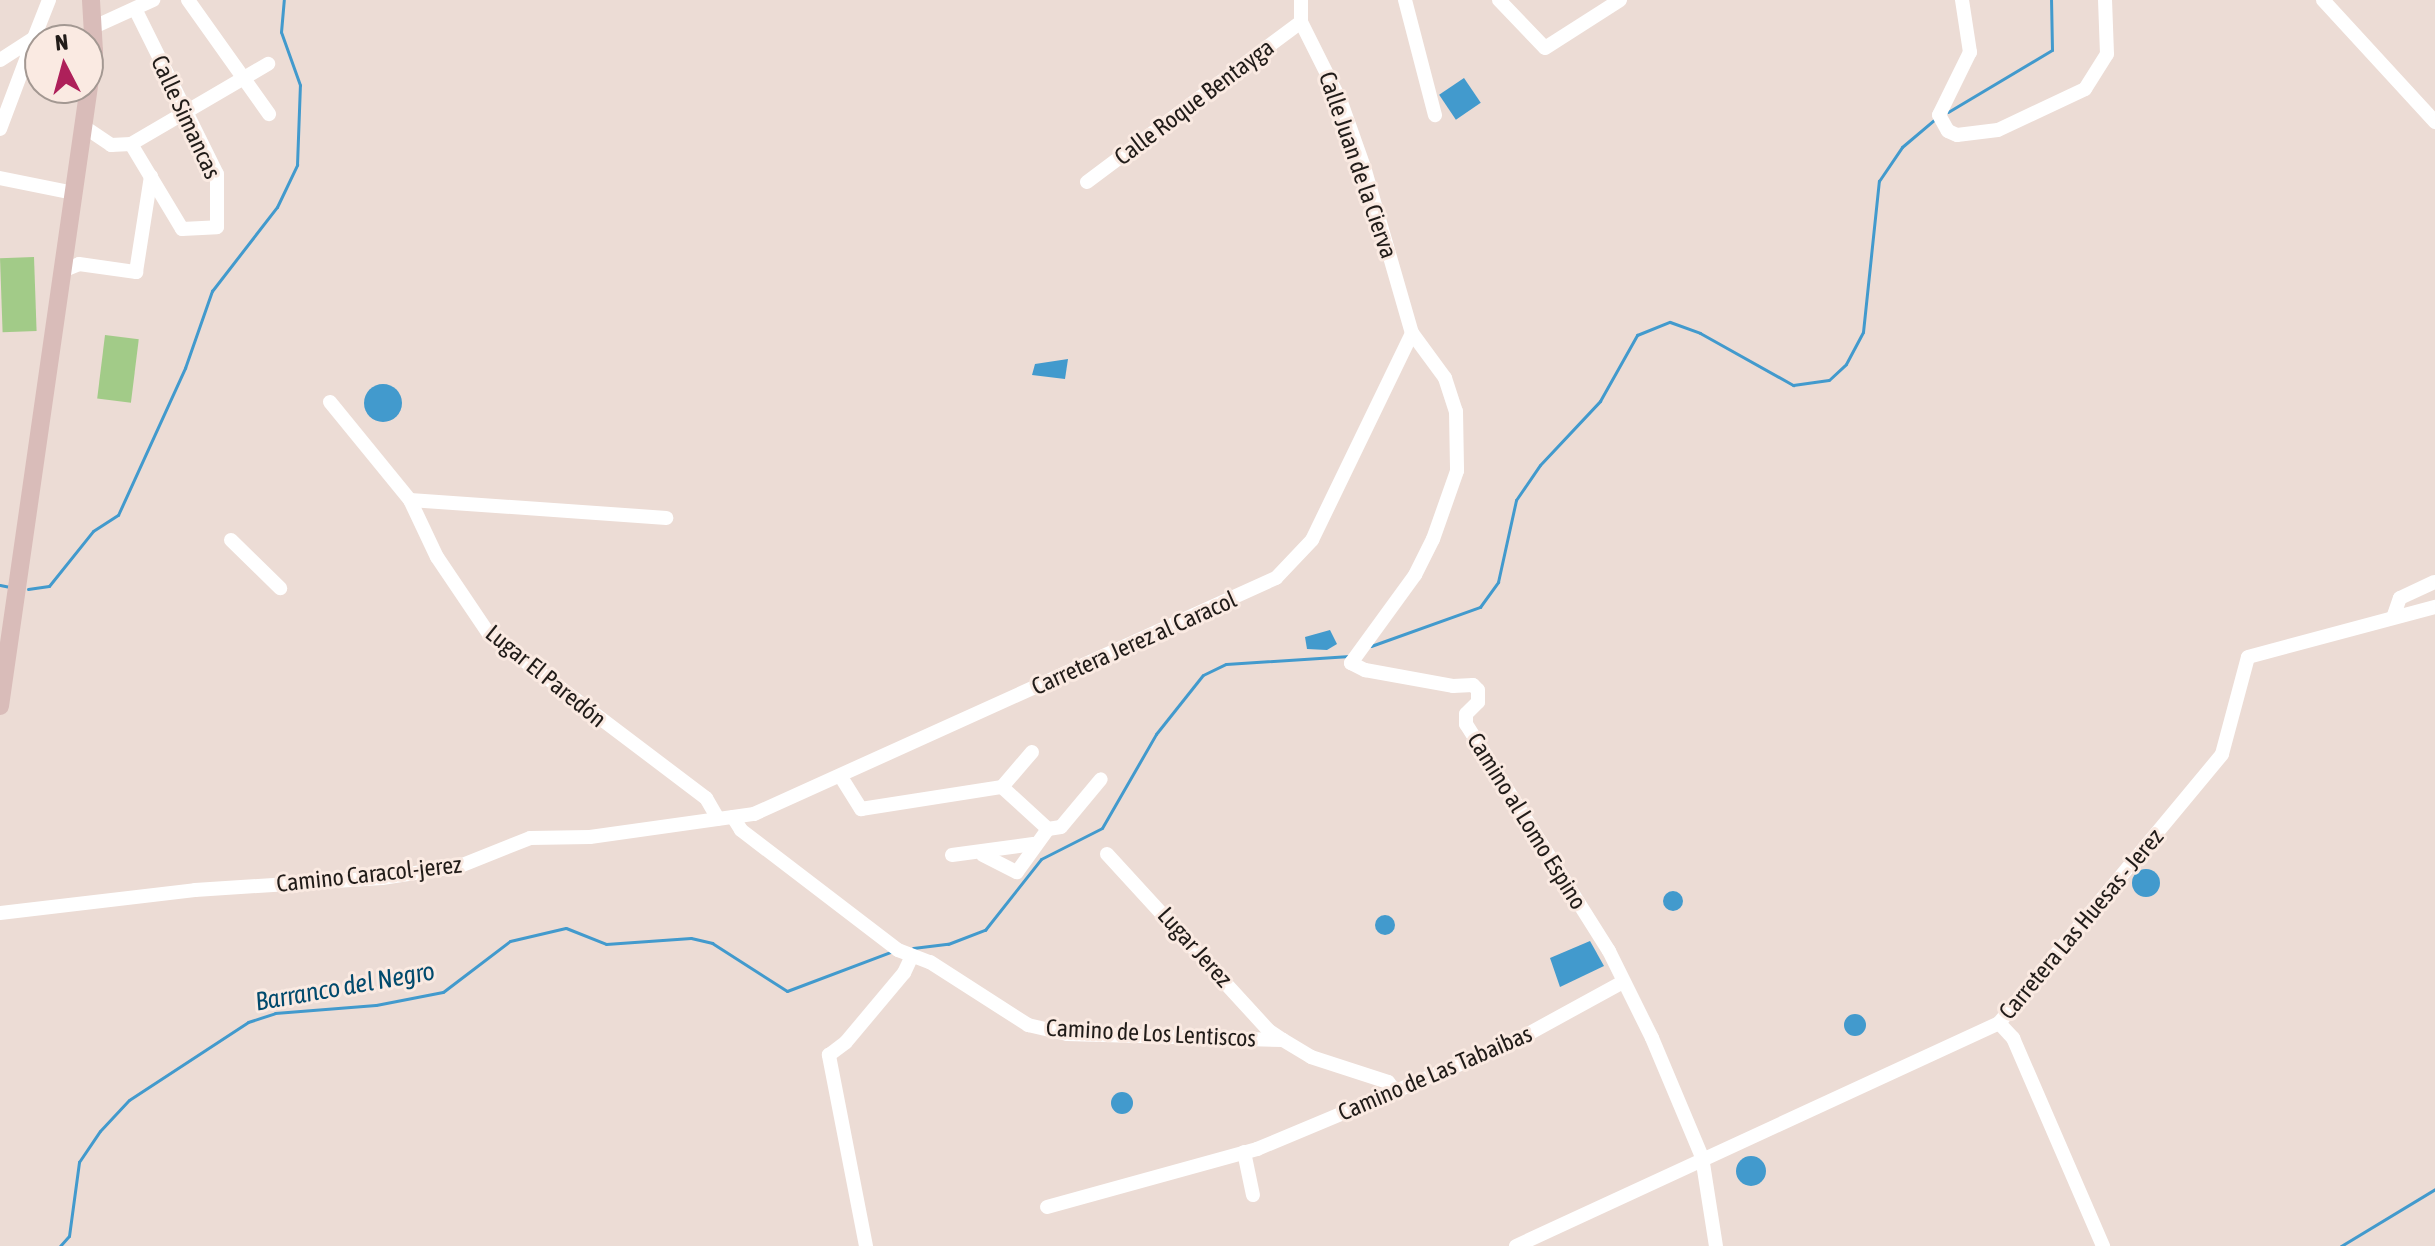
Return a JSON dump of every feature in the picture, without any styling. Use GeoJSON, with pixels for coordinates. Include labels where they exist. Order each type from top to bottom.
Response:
{"type":"FeatureCollection","features":[{"type":"Feature","properties":{"kind":"main road"},"geometry":{"type":"LineString","coordinates":[[91,0],[96,24]]}},
{"type":"Feature","properties":{"kind":"main road"},"geometry":{"type":"LineString","coordinates":[[0,706],[86,104]]}},
{"type":"Feature","properties":{"kind":"street"},"geometry":{"type":"LineString","coordinates":[[40,24],[49,0]]}},
{"type":"Feature","properties":{"kind":"street"},"geometry":{"type":"LineString","coordinates":[[101,24],[136,11],[153,0]]}},
{"type":"Feature","properties":{"kind":"street"},"geometry":{"type":"LineString","coordinates":[[188,0],[269,114]]}},
{"type":"Feature","properties":{"kind":"street","name":"Calle Juan de la Cierva"},"geometry":{"type":"LineString","coordinates":[[1301,0],[1301,22],[1341,102],[1412,333]]}},
{"type":"Feature","properties":{"kind":"street"},"geometry":{"type":"LineString","coordinates":[[1405,0],[1435,115]]}},
{"type":"Feature","properties":{"kind":"street"},"geometry":{"type":"LineString","coordinates":[[1499,0],[1545,48],[1620,0]]}},
{"type":"Feature","properties":{"kind":"street"},"geometry":{"type":"LineString","coordinates":[[1962,0],[1970,52],[1939,115],[1948,131],[1957,135],[1998,130],[2085,89],[2107,54],[2105,0]]}},
{"type":"Feature","properties":{"kind":"street"},"geometry":{"type":"LineString","coordinates":[[2323,0],[2435,122]]}},
{"type":"Feature","properties":{"kind":"street","name":"Calle Simancas"},"geometry":{"type":"LineString","coordinates":[[136,11],[219,180],[217,227],[182,229],[151,176]]}},
{"type":"Feature","properties":{"kind":"street","name":"Calle Roque Bentayga"},"geometry":{"type":"LineString","coordinates":[[1087,182],[1301,22]]}},
{"type":"Feature","properties":{"kind":"street"},"geometry":{"type":"LineString","coordinates":[[0,60],[24,46]]}},
{"type":"Feature","properties":{"kind":"street"},"geometry":{"type":"LineString","coordinates":[[83,126],[111,145],[131,144],[268,64]]}},
{"type":"Feature","properties":{"kind":"street"},"geometry":{"type":"LineString","coordinates":[[0,129],[24,65]]}},
{"type":"Feature","properties":{"kind":"street"},"geometry":{"type":"LineString","coordinates":[[62,271],[79,264],[136,272],[151,176],[131,144]]}},
{"type":"Feature","properties":{"kind":"street"},"geometry":{"type":"LineString","coordinates":[[0,178],[74,193]]}},
{"type":"Feature","properties":{"kind":"street","name":"Carretera Jerez al Caracol"},"geometry":{"type":"LineString","coordinates":[[725,818],[754,814],[841,777],[1276,578],[1312,540],[1412,333]]}},
{"type":"Feature","properties":{"kind":"street","name":"Camino al Lomo Espino"},"geometry":{"type":"LineString","coordinates":[[1412,333],[1454,396],[1457,471],[1415,575],[1351,663],[1365,670],[1453,686],[1473,685],[1478,690],[1478,702],[1466,714],[1473,739],[1555,862],[1609,951],[1621,983],[1652,1038],[1702,1157],[1716,1246]]}},
{"type":"Feature","properties":{"kind":"street","name":"Lugar El Paredón"},"geometry":{"type":"LineString","coordinates":[[330,402],[410,500],[437,557],[489,634],[706,798],[725,818],[796,875],[912,956]]}},
{"type":"Feature","properties":{"kind":"street"},"geometry":{"type":"LineString","coordinates":[[410,500],[666,518]]}},
{"type":"Feature","properties":{"kind":"street"},"geometry":{"type":"LineString","coordinates":[[231,540],[280,588]]}},
{"type":"Feature","properties":{"kind":"street"},"geometry":{"type":"LineString","coordinates":[[2394,615],[2400,598],[2435,582]]}},
{"type":"Feature","properties":{"kind":"street","name":"Carretera Las Huesas - Jerez"},"geometry":{"type":"LineString","coordinates":[[1516,1246],[1702,1157],[1764,1134],[1999,1023],[2222,754],[2248,657],[2394,615],[2435,607]]}},
{"type":"Feature","properties":{"kind":"street"},"geometry":{"type":"LineString","coordinates":[[841,777],[861,809],[1002,787],[1032,752]]}},
{"type":"Feature","properties":{"kind":"street"},"geometry":{"type":"LineString","coordinates":[[983,855],[1017,872],[1033,844],[1048,829],[1061,827],[1101,779]]}},
{"type":"Feature","properties":{"kind":"street"},"geometry":{"type":"LineString","coordinates":[[1002,787],[1048,829]]}},
{"type":"Feature","properties":{"kind":"street","name":"Camino Caracol-jerez"},"geometry":{"type":"LineString","coordinates":[[0,913],[195,890],[382,878],[460,866],[530,838],[590,837],[725,818]]}},
{"type":"Feature","properties":{"kind":"street"},"geometry":{"type":"LineString","coordinates":[[952,855],[983,855],[1033,844]]}},
{"type":"Feature","properties":{"kind":"street","name":"Lugar Jerez"},"geometry":{"type":"LineString","coordinates":[[1107,854],[1185,933],[1268,1030],[1283,1040]]}},
{"type":"Feature","properties":{"kind":"street"},"geometry":{"type":"LineString","coordinates":[[866,1246],[829,1055],[846,1042],[904,973],[912,956]]}},
{"type":"Feature","properties":{"kind":"street","name":"Camino de Los Lentiscos"},"geometry":{"type":"LineString","coordinates":[[912,956],[1047,1032],[1283,1040],[1311,1057],[1388,1082],[1396,1092]]}},
{"type":"Feature","properties":{"kind":"street","name":"Camino de Las Tabaibas"},"geometry":{"type":"LineString","coordinates":[[1047,1207],[1244,1152],[1517,1040],[1621,983]]}},
{"type":"Feature","properties":{"kind":"street"},"geometry":{"type":"LineString","coordinates":[[1999,1023],[2013,1038],[2103,1246]]}},
{"type":"Feature","properties":{"kind":"street"},"geometry":{"type":"LineString","coordinates":[[1244,1152],[1253,1195]]}},
{"type":"Feature","properties":{"kind":"green space"},"geometry":{"type":"Polygon","coordinates":[[[34,257],[37,331],[3,332],[0,258],[34,257]]]}},
{"type":"Feature","properties":{"kind":"green space"},"geometry":{"type":"Polygon","coordinates":[[[105,335],[139,339],[131,403],[97,399],[105,335]]]}},
{"type":"Feature","properties":{"kind":"water"},"geometry":{"type":"Polygon","coordinates":[[[1464,78],[1481,103],[1456,120],[1439,95],[1464,78]]]}},
{"type":"Feature","properties":{"kind":"water"},"geometry":{"type":"Polygon","coordinates":[[[1068,359],[1065,379],[1032,375],[1035,364],[1068,359]]]}},
{"type":"Feature","properties":{"kind":"water"},"geometry":{"type":"Polygon","coordinates":[[[383,384],[396,390],[402,403],[396,416],[383,422],[370,416],[364,403],[370,390],[383,384]]]}},
{"type":"Feature","properties":{"kind":"water"},"geometry":{"type":"Polygon","coordinates":[[[1330,630],[1337,644],[1327,650],[1307,649],[1305,637],[1330,630]]]}},
{"type":"Feature","properties":{"kind":"water"},"geometry":{"type":"Polygon","coordinates":[[[2146,869],[2156,873],[2160,883],[2156,893],[2146,897],[2136,893],[2132,883],[2136,873],[2146,869]]]}},
{"type":"Feature","properties":{"kind":"water"},"geometry":{"type":"Polygon","coordinates":[[[1673,891],[1680,894],[1683,901],[1680,908],[1673,911],[1666,908],[1663,901],[1666,894],[1673,891]]]}},
{"type":"Feature","properties":{"kind":"water"},"geometry":{"type":"Polygon","coordinates":[[[1381,915],[1389,915],[1395,925],[1389,935],[1381,935],[1375,929],[1375,921],[1381,915]]]}},
{"type":"Feature","properties":{"kind":"water"},"geometry":{"type":"Polygon","coordinates":[[[1590,941],[1604,966],[1560,987],[1550,958],[1590,941]]]}},
{"type":"Feature","properties":{"kind":"water"},"geometry":{"type":"Polygon","coordinates":[[[1855,1014],[1863,1017],[1866,1025],[1863,1033],[1855,1036],[1847,1033],[1844,1025],[1847,1017],[1855,1014]]]}},
{"type":"Feature","properties":{"kind":"water"},"geometry":{"type":"Polygon","coordinates":[[[1122,1092],[1130,1095],[1133,1103],[1130,1111],[1122,1114],[1114,1111],[1111,1103],[1114,1095],[1122,1092]]]}},
{"type":"Feature","properties":{"kind":"water"},"geometry":{"type":"Polygon","coordinates":[[[1751,1156],[1761,1161],[1766,1171],[1761,1181],[1751,1186],[1741,1181],[1736,1171],[1741,1161],[1751,1156]]]}},
{"type":"Feature","properties":{"kind":"waterway"},"geometry":{"type":"LineString","coordinates":[[28,589],[49,586],[93,531],[118,515],[185,368],[212,291],[277,207],[297,165],[300,85],[281,32],[284,0]]}},
{"type":"Feature","properties":{"kind":"waterway","name":"Barranco del Negro"},"geometry":{"type":"LineString","coordinates":[[1948,112],[2052,50],[2051,0]]}},
{"type":"Feature","properties":{"kind":"waterway","name":"Barranco del Negro"},"geometry":{"type":"LineString","coordinates":[[1371,646],[1480,607],[1498,582],[1516,500],[1540,465],[1600,401],[1637,335],[1670,322],[1700,333],[1793,385],[1829,380],[1846,364],[1863,332],[1879,181],[1902,147],[1934,120]]}},
{"type":"Feature","properties":{"kind":"waterway"},"geometry":{"type":"LineString","coordinates":[[0,585],[10,587]]}},
{"type":"Feature","properties":{"kind":"waterway","name":"Barranco del Negro"},"geometry":{"type":"LineString","coordinates":[[913,948],[948,944],[985,930],[1041,859],[1102,828],[1156,734],[1203,675],[1226,664],[1350,656]]}},
{"type":"Feature","properties":{"kind":"waterway","name":"Barranco del Negro"},"geometry":{"type":"LineString","coordinates":[[60,1246],[69,1236],[79,1162],[100,1131],[129,1100],[248,1022],[275,1013],[376,1005],[443,992],[510,941],[566,928],[606,944],[691,938],[712,943],[787,991],[893,951]]}},
{"type":"Feature","properties":{"kind":"waterway"},"geometry":{"type":"LineString","coordinates":[[2341,1246],[2435,1189]]}}]}
